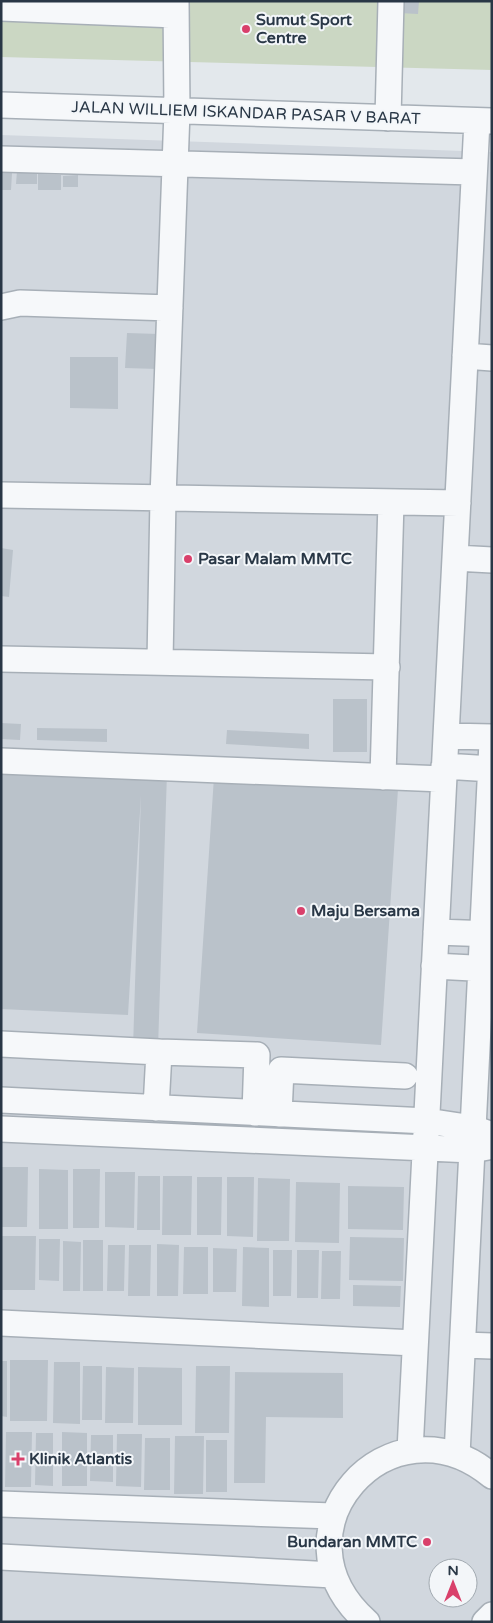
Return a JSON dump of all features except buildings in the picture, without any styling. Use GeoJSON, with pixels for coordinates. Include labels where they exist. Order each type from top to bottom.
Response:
{"type":"FeatureCollection","features":[{"type":"Feature","properties":{"kind":"street"},"geometry":{"type":"LineString","coordinates":[[388,118],[391,1]]}},
{"type":"Feature","properties":{"kind":"street"},"geometry":{"type":"LineString","coordinates":[[1,8],[176,8],[177,111],[160,662]]}},
{"type":"Feature","properties":{"kind":"street","name":"JALAN WILLIEM ISKANDAR PASAR V BARAT"},"geometry":{"type":"LineString","coordinates":[[1,105],[484,121]]}},
{"type":"Feature","properties":{"kind":"street"},"geometry":{"type":"LineString","coordinates":[[410,1451],[474,172],[484,121]]}},
{"type":"Feature","properties":{"kind":"street"},"geometry":{"type":"LineString","coordinates":[[1,159],[474,172]]}},
{"type":"Feature","properties":{"kind":"street"},"geometry":{"type":"LineString","coordinates":[[1,307],[20,303],[170,308]]}},
{"type":"Feature","properties":{"kind":"street"},"geometry":{"type":"LineString","coordinates":[[465,356],[492,358]]}},
{"type":"Feature","properties":{"kind":"street"},"geometry":{"type":"LineString","coordinates":[[1,495],[458,503]]}},
{"type":"Feature","properties":{"kind":"street"},"geometry":{"type":"LineString","coordinates":[[384,776],[391,502]]}},
{"type":"Feature","properties":{"kind":"street"},"geometry":{"type":"LineString","coordinates":[[455,558],[492,560]]}},
{"type":"Feature","properties":{"kind":"street"},"geometry":{"type":"LineString","coordinates":[[1,660],[387,667]]}},
{"type":"Feature","properties":{"kind":"street"},"geometry":{"type":"LineString","coordinates":[[446,736],[492,738]]}},
{"type":"Feature","properties":{"kind":"street"},"geometry":{"type":"LineString","coordinates":[[457,1455],[463,1345],[482,1140],[492,742]]}},
{"type":"Feature","properties":{"kind":"street"},"geometry":{"type":"LineString","coordinates":[[1,761],[384,776],[491,768]]}},
{"type":"Feature","properties":{"kind":"street"},"geometry":{"type":"LineString","coordinates":[[436,932],[487,934]]}},
{"type":"Feature","properties":{"kind":"street"},"geometry":{"type":"LineString","coordinates":[[434,966],[486,968]]}},
{"type":"Feature","properties":{"kind":"street"},"geometry":{"type":"LineString","coordinates":[[1,1044],[257,1055],[267,1113]]}},
{"type":"Feature","properties":{"kind":"street"},"geometry":{"type":"LineString","coordinates":[[156,1108],[159,1052]]}},
{"type":"Feature","properties":{"kind":"street"},"geometry":{"type":"LineString","coordinates":[[267,1113],[281,1070],[405,1076]]}},
{"type":"Feature","properties":{"kind":"street"},"geometry":{"type":"LineString","coordinates":[[1,1100],[426,1121],[482,1140]]}},
{"type":"Feature","properties":{"kind":"street"},"geometry":{"type":"LineString","coordinates":[[1,1129],[425,1149],[482,1140]]}},
{"type":"Feature","properties":{"kind":"street"},"geometry":{"type":"LineString","coordinates":[[1,1324],[415,1343]]}},
{"type":"Feature","properties":{"kind":"street"},"geometry":{"type":"LineString","coordinates":[[463,1345],[492,1346]]}},
{"type":"Feature","properties":{"kind":"street"},"geometry":{"type":"LineString","coordinates":[[367,1622],[348,1603],[340,1591],[334,1575],[329,1543],[334,1516],[346,1491],[369,1468],[388,1457],[410,1451],[431,1450],[457,1455],[473,1462],[492,1476]]}},
{"type":"Feature","properties":{"kind":"street"},"geometry":{"type":"LineString","coordinates":[[1,1504],[334,1516]]}},
{"type":"Feature","properties":{"kind":"street"},"geometry":{"type":"LineString","coordinates":[[1,1558],[334,1575]]}},
{"type":"Feature","properties":{"kind":"street"},"geometry":{"type":"LineString","coordinates":[[485,1622],[492,1615]]}},
{"type":"Feature","properties":{"kind":"shaded area"},"geometry":{"type":"Polygon","coordinates":[[[1,135],[492,152],[492,1622],[1,1622],[1,135]]]}},
{"type":"Feature","properties":{"kind":"green space","name":"Sumut Sport Centre"},"geometry":{"type":"Polygon","coordinates":[[[1,1],[492,1],[492,70],[1,57],[1,1]]]}},
{"type":"Feature","properties":{"kind":"place","name":"Sumut Sport Centre"},"geometry":{"type":"Point","coordinates":[246,29]}},
{"type":"Feature","properties":{"kind":"place","name":"Pasar Malam MMTC"},"geometry":{"type":"Point","coordinates":[188,559]}},
{"type":"Feature","properties":{"kind":"place","name":"Maju Bersama"},"geometry":{"type":"Point","coordinates":[301,911]}},
{"type":"Feature","properties":{"kind":"place","name":"Klinik Atlantis"},"geometry":{"type":"Point","coordinates":[18,1459]}},
{"type":"Feature","properties":{"kind":"place","name":"Bundaran MMTC"},"geometry":{"type":"Point","coordinates":[427,1542]}}]}
